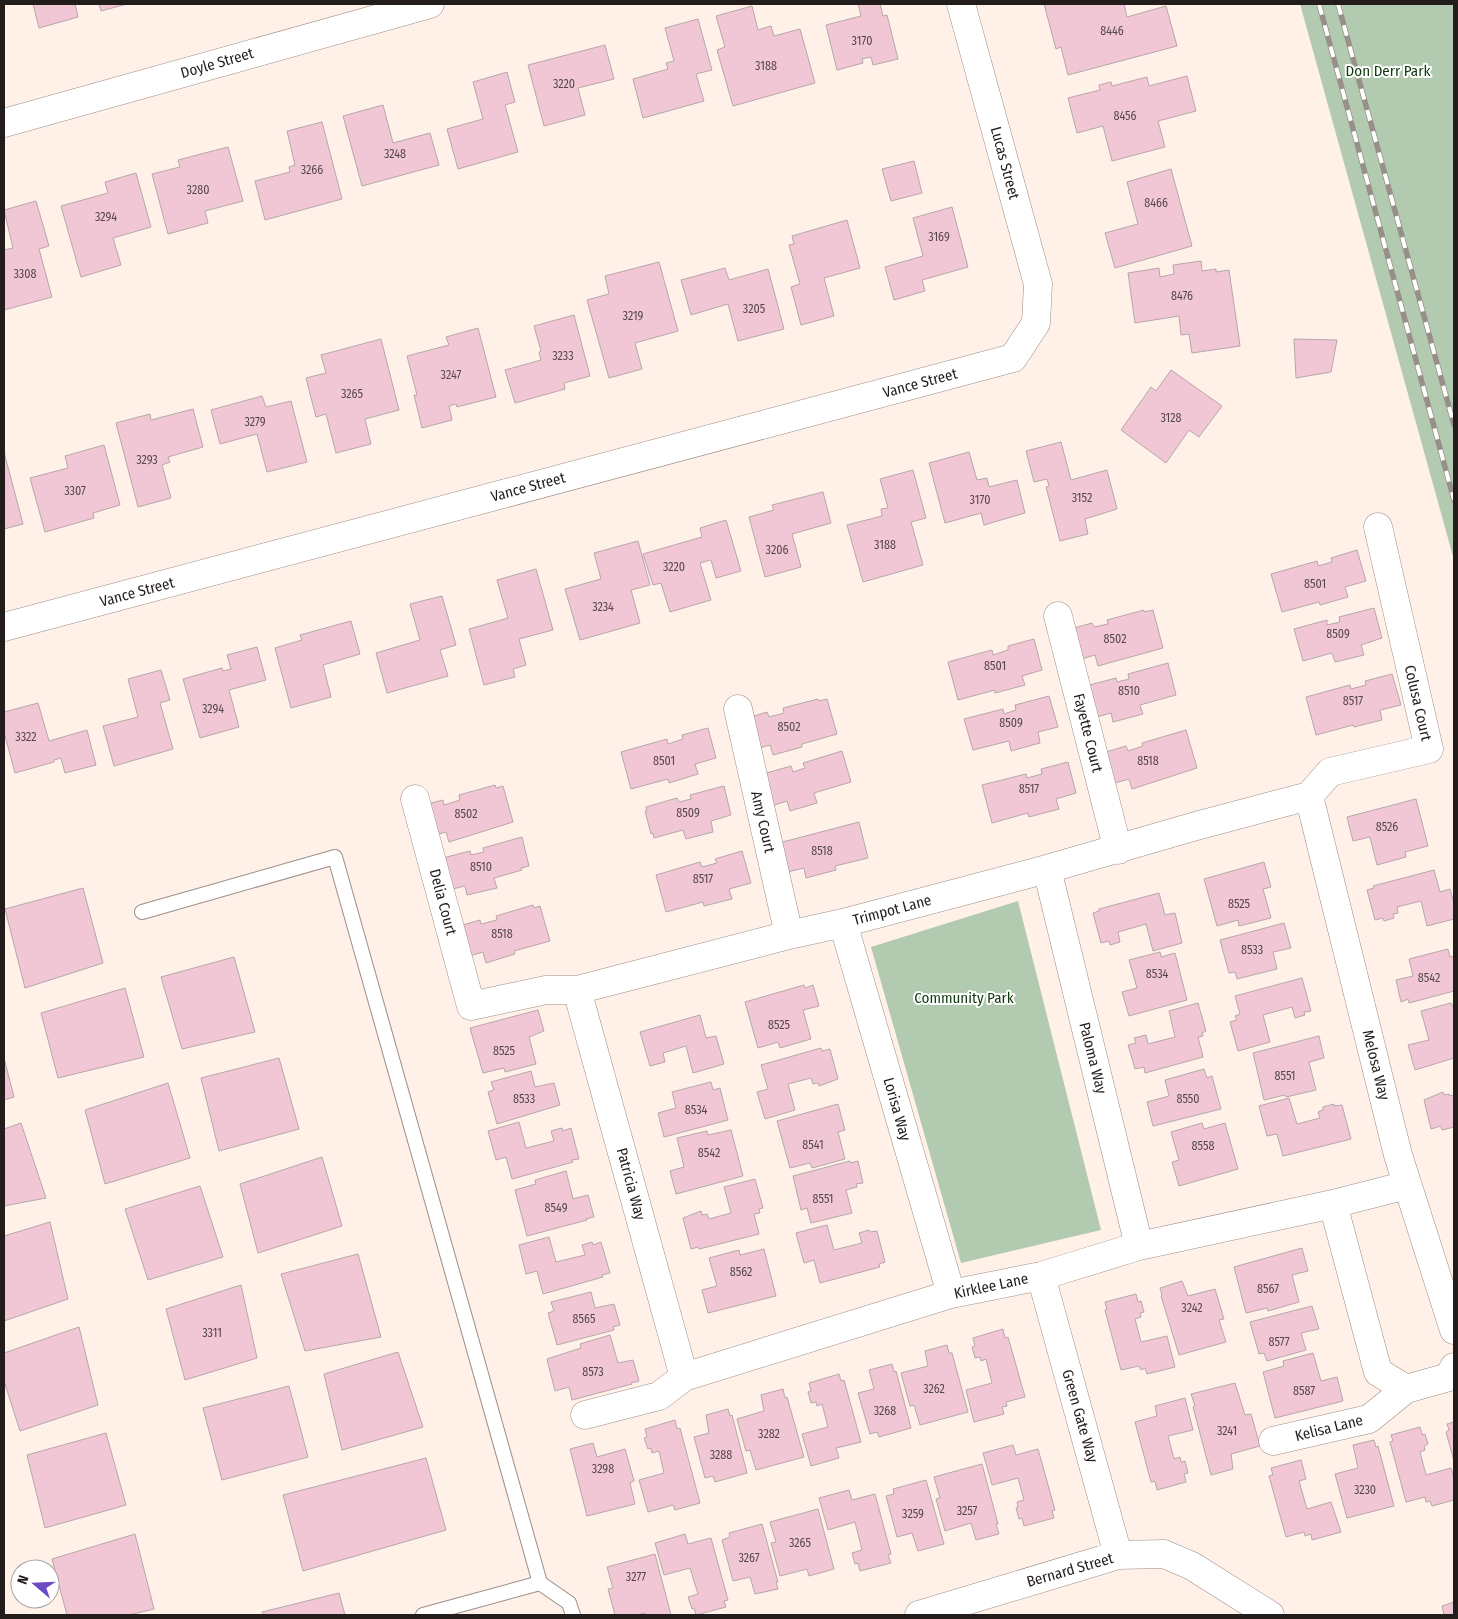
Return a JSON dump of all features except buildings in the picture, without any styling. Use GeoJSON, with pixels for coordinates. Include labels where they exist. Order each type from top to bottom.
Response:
{"type":"FeatureCollection","features":[{"type":"Feature","properties":{"kind":"street","name":"Doyle Street"},"geometry":{"type":"LineString","coordinates":[[4,122],[430,4]]}},
{"type":"Feature","properties":{"kind":"street","name":"Lucas Street"},"geometry":{"type":"LineString","coordinates":[[962,4],[1038,284],[1036,323]]}},
{"type":"Feature","properties":{"kind":"street","name":"Vance Street"},"geometry":{"type":"LineString","coordinates":[[4,627],[1013,358],[1036,323]]}},
{"type":"Feature","properties":{"kind":"street","name":"Colusa Court"},"geometry":{"type":"LineString","coordinates":[[1309,796],[1330,772],[1429,749],[1378,527]]}},
{"type":"Feature","properties":{"kind":"street","name":"Fayette Court"},"geometry":{"type":"LineString","coordinates":[[1058,616],[1118,850]]}},
{"type":"Feature","properties":{"kind":"street","name":"Amy Court"},"geometry":{"type":"LineString","coordinates":[[738,709],[789,935]]}},
{"type":"Feature","properties":{"kind":"street","name":"Trimpot Lane"},"geometry":{"type":"LineString","coordinates":[[471,1006],[546,990],[577,990],[1047,869],[1309,796]]}},
{"type":"Feature","properties":{"kind":"street","name":"Melosa Way"},"geometry":{"type":"LineString","coordinates":[[1309,796],[1407,1184],[1454,1330]]}},
{"type":"Feature","properties":{"kind":"street","name":"Delia Court"},"geometry":{"type":"LineString","coordinates":[[415,799],[471,1006]]}},
{"type":"Feature","properties":{"kind":"street","name":"Paloma Way"},"geometry":{"type":"LineString","coordinates":[[1047,869],[1138,1246]]}},
{"type":"Feature","properties":{"kind":"street","name":"Lorisa Way"},"geometry":{"type":"LineString","coordinates":[[843,923],[951,1294]]}},
{"type":"Feature","properties":{"kind":"street","name":"Patricia Way"},"geometry":{"type":"LineString","coordinates":[[577,990],[684,1377]]}},
{"type":"Feature","properties":{"kind":"street","name":"Kirklee Lane"},"geometry":{"type":"LineString","coordinates":[[585,1415],[659,1396],[684,1377],[951,1294],[1041,1276],[1138,1246],[1333,1204],[1407,1184]]}},
{"type":"Feature","properties":{"kind":"street"},"geometry":{"type":"LineString","coordinates":[[1333,1204],[1378,1372],[1406,1390],[1453,1374]]}},
{"type":"Feature","properties":{"kind":"street","name":"Green Gate Way"},"geometry":{"type":"LineString","coordinates":[[1041,1276],[1118,1555]]}},
{"type":"Feature","properties":{"kind":"street","name":"Kelisa Lane"},"geometry":{"type":"LineString","coordinates":[[1273,1441],[1369,1418],[1406,1390]]}},
{"type":"Feature","properties":{"kind":"street","name":"Bernard Street"},"geometry":{"type":"LineString","coordinates":[[919,1615],[1118,1555],[1164,1554],[1192,1566],[1270,1615]]}},
{"type":"Feature","properties":{"kind":"lane"},"geometry":{"type":"LineString","coordinates":[[142,912],[336,857],[540,1583],[569,1603],[573,1615]]}},
{"type":"Feature","properties":{"kind":"lane"},"geometry":{"type":"LineString","coordinates":[[423,1615],[540,1583]]}},
{"type":"Feature","properties":{"kind":"green space","name":"Don Derr Park"},"geometry":{"type":"Polygon","coordinates":[[[1300,4],[1454,4],[1454,560],[1300,4]]]}},
{"type":"Feature","properties":{"kind":"green space","name":"Community Park"},"geometry":{"type":"Polygon","coordinates":[[[1018,901],[1101,1230],[961,1263],[871,947],[1018,901]]]}},
{"type":"Feature","properties":{"kind":"railway"},"geometry":{"type":"LineString","coordinates":[[1319,4],[1454,500]]}},
{"type":"Feature","properties":{"kind":"railway"},"geometry":{"type":"LineString","coordinates":[[1338,4],[1454,425]]}}]}
